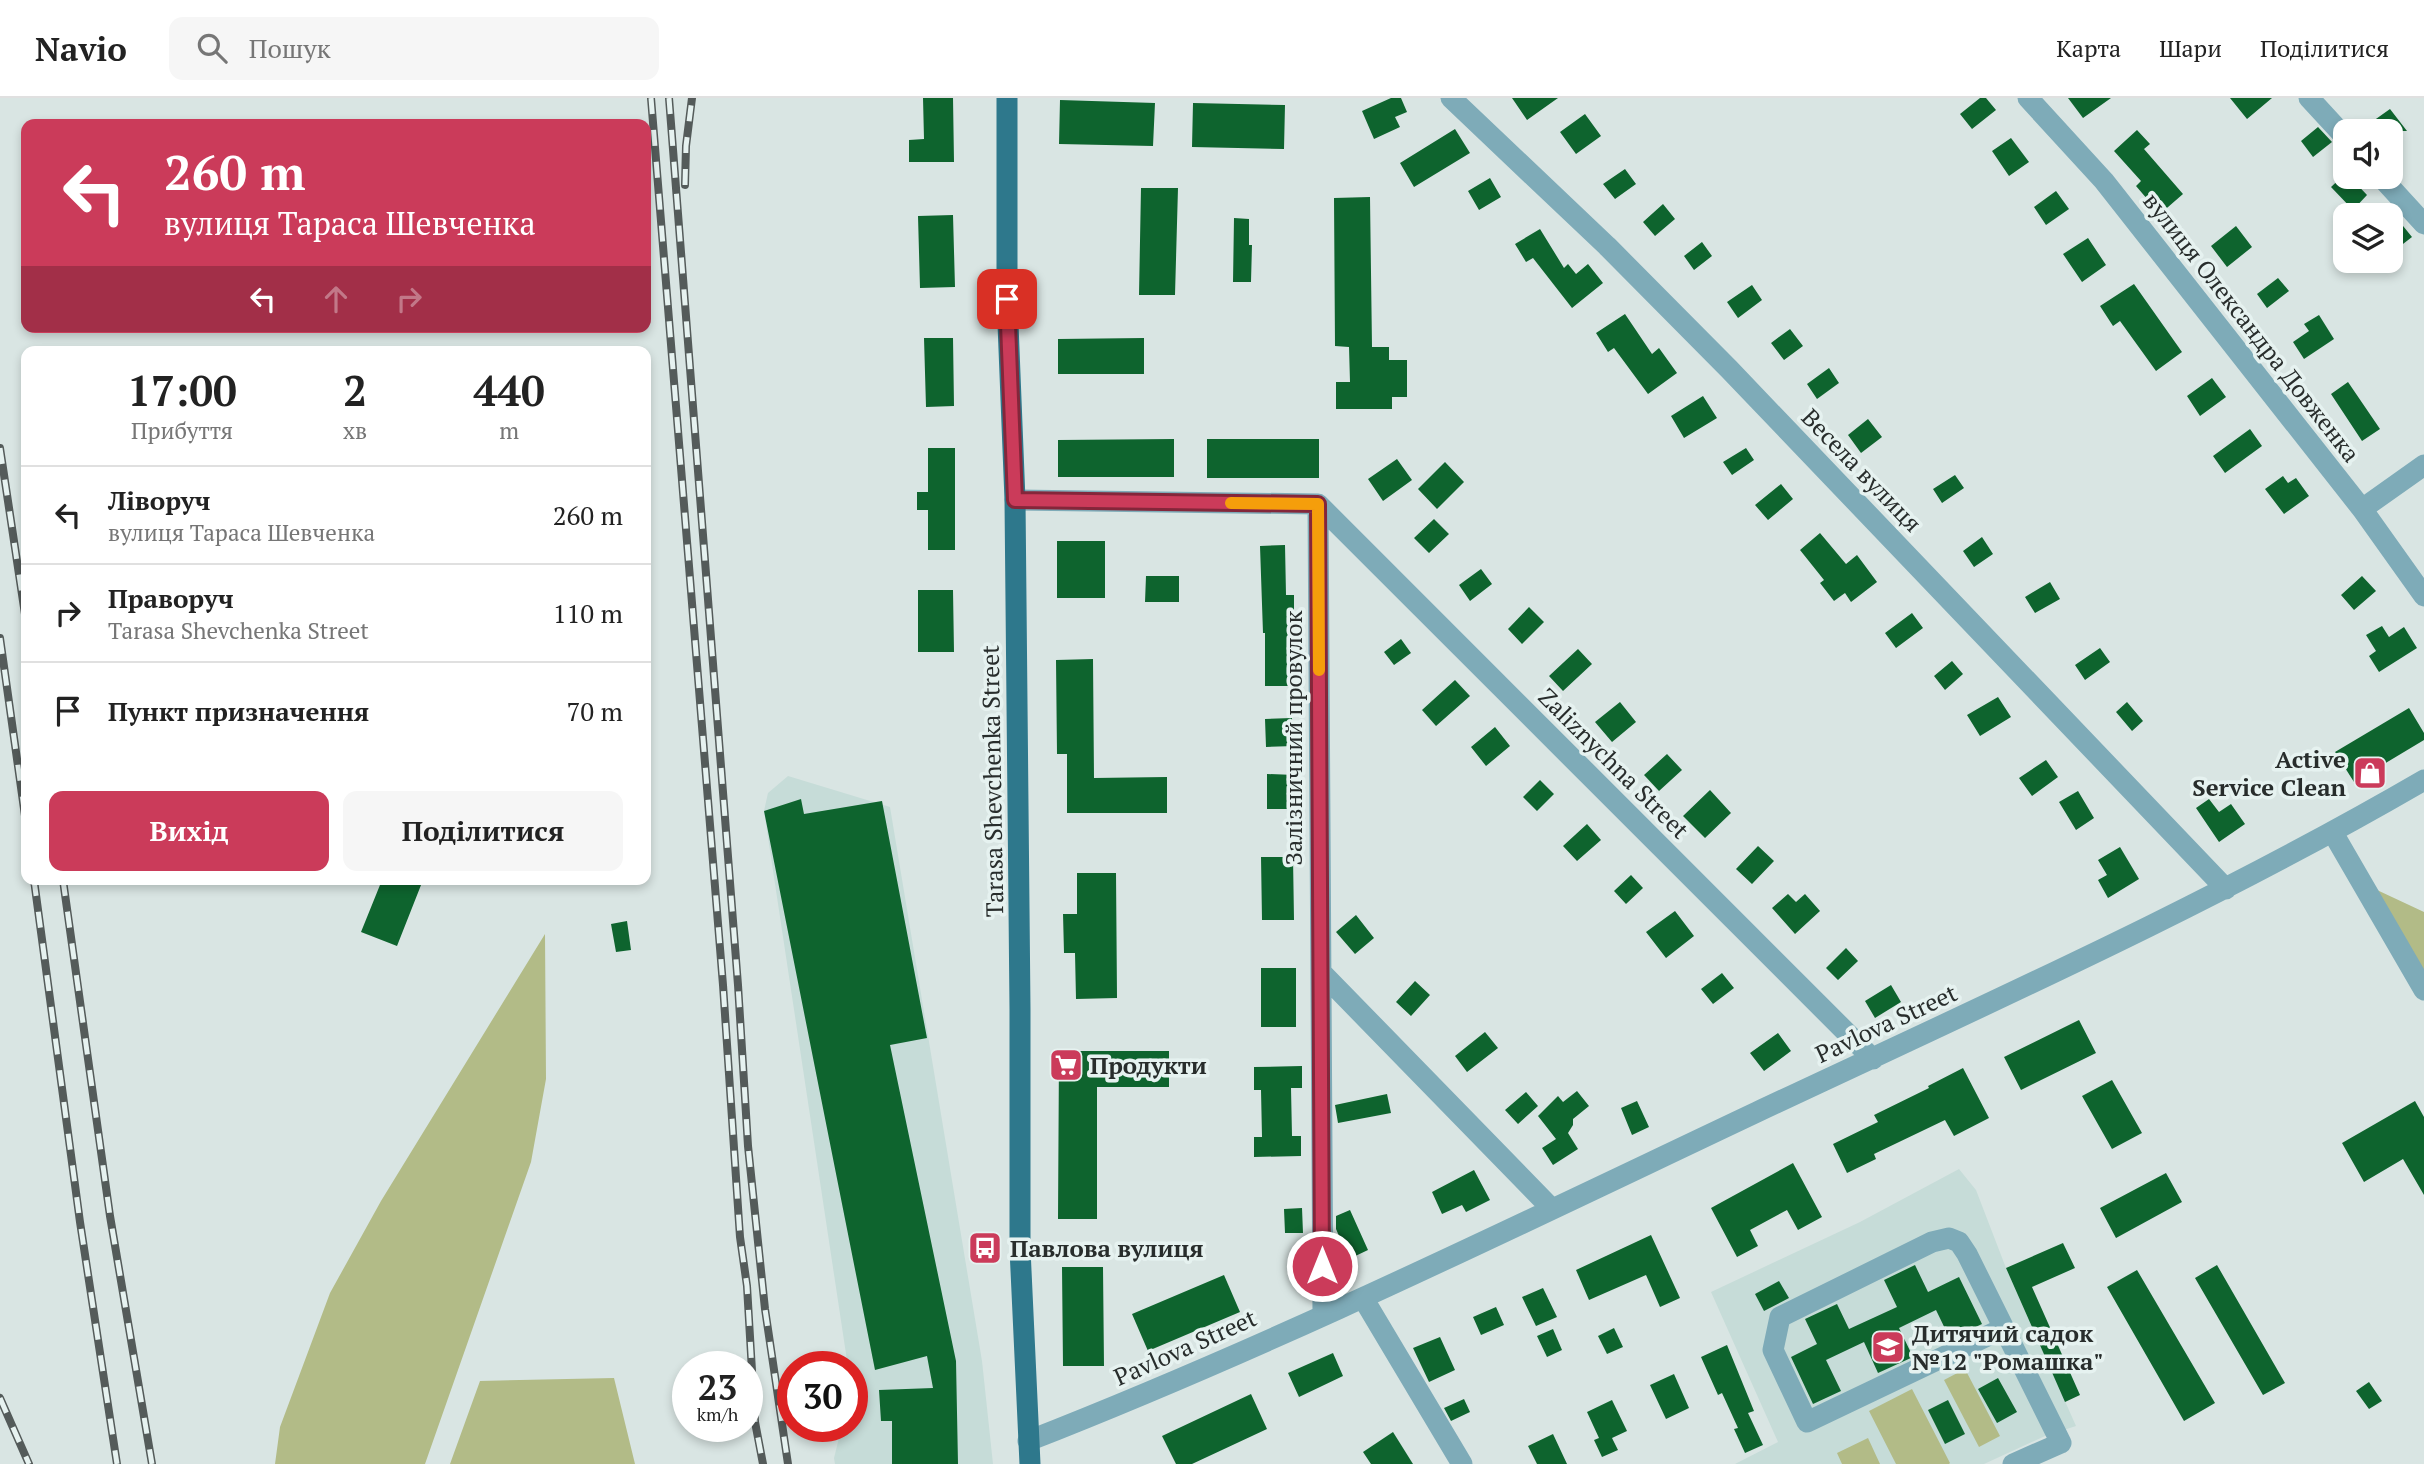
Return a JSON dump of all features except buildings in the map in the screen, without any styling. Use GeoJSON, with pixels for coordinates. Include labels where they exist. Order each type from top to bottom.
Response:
{"type":"FeatureCollection","features":[{"type":"Feature","properties":{"kind":"main road","name":"Tarasa Shevchenka Street"},"geometry":{"type":"LineString","coordinates":[[1007,98],[1007,299],[1015,500],[1020,1249],[1031,1464]]}},
{"type":"Feature","properties":{"kind":"street","name":"Весела вулиця"},"geometry":{"type":"LineString","coordinates":[[1451,98],[1608,246],[1729,369],[2226,889]]}},
{"type":"Feature","properties":{"kind":"street","name":"вулиця Олександра Довженка"},"geometry":{"type":"LineString","coordinates":[[2028,98],[2104,181],[2362,509],[2424,596]]}},
{"type":"Feature","properties":{"kind":"street"},"geometry":{"type":"LineString","coordinates":[[2309,98],[2333,124]]}},
{"type":"Feature","properties":{"kind":"street"},"geometry":{"type":"LineString","coordinates":[[2392,189],[2424,224]]}},
{"type":"Feature","properties":{"kind":"street"},"geometry":{"type":"LineString","coordinates":[[2362,509],[2424,465]]}},
{"type":"Feature","properties":{"kind":"street"},"geometry":{"type":"LineString","coordinates":[[1015,500],[1318,504]]}},
{"type":"Feature","properties":{"kind":"street","name":"Залізничний провулок"},"geometry":{"type":"LineString","coordinates":[[1318,504],[1322,1314]]}},
{"type":"Feature","properties":{"kind":"street","name":"Zaliznychna Street"},"geometry":{"type":"LineString","coordinates":[[1318,504],[1873,1059]]}},
{"type":"Feature","properties":{"kind":"street","name":"Pavlova Street"},"geometry":{"type":"LineString","coordinates":[[1028,1441],[1129,1401],[1363,1298],[1873,1059],[2226,889],[2333,833],[2424,780]]}},
{"type":"Feature","properties":{"kind":"street"},"geometry":{"type":"LineString","coordinates":[[2333,833],[2424,990]]}},
{"type":"Feature","properties":{"kind":"street"},"geometry":{"type":"LineString","coordinates":[[1321,972],[1552,1209]]}},
{"type":"Feature","properties":{"kind":"street"},"geometry":{"type":"LineString","coordinates":[[2004,1328],[1807,1422],[1773,1350],[1780,1317],[1932,1242],[1949,1238],[1959,1242],[1967,1254],[2004,1328],[2061,1443],[2013,1464]]}},
{"type":"Feature","properties":{"kind":"street"},"geometry":{"type":"LineString","coordinates":[[1363,1298],[1462,1464]]}},
{"type":"Feature","properties":{"kind":"shaded area"},"geometry":{"type":"Polygon","coordinates":[[[788,776],[890,807],[982,1361],[993,1464],[835,1464],[838,1442],[868,1442],[868,1351],[846,1351],[764,811],[768,793],[788,776]]]}},
{"type":"Feature","properties":{"kind":"shaded area","name":"Дитячий садок №12 \"Ромашка\""},"geometry":{"type":"Polygon","coordinates":[[[1959,1169],[1976,1190],[2006,1268],[2076,1426],[2045,1436],[1984,1464],[1735,1464],[1778,1442],[1711,1292],[1860,1222],[1959,1169]]]}},
{"type":"Feature","properties":{"kind":"green space"},"geometry":{"type":"Polygon","coordinates":[[[2362,883],[2424,912],[2424,990],[2362,883]]]}},
{"type":"Feature","properties":{"kind":"green space"},"geometry":{"type":"Polygon","coordinates":[[[545,934],[546,1079],[531,1162],[425,1464],[275,1464],[280,1427],[330,1293],[381,1201],[545,934]]]}},
{"type":"Feature","properties":{"kind":"green space"},"geometry":{"type":"Polygon","coordinates":[[[1965,1369],[2000,1436],[1979,1447],[1944,1380],[1965,1369]]]}},
{"type":"Feature","properties":{"kind":"green space"},"geometry":{"type":"Polygon","coordinates":[[[614,1378],[635,1464],[450,1464],[480,1381],[614,1378]]]}},
{"type":"Feature","properties":{"kind":"green space"},"geometry":{"type":"Polygon","coordinates":[[[1912,1389],[1949,1464],[1896,1464],[1869,1411],[1912,1389]]]}},
{"type":"Feature","properties":{"kind":"green space"},"geometry":{"type":"Polygon","coordinates":[[[1868,1438],[1880,1464],[1842,1464],[1837,1453],[1868,1438]]]}},
{"type":"Feature","properties":{"kind":"railway"},"geometry":{"type":"LineString","coordinates":[[651,98],[723,985],[740,1237],[747,1286],[755,1422],[763,1464]]}},
{"type":"Feature","properties":{"kind":"railway"},"geometry":{"type":"LineString","coordinates":[[669,98],[738,985],[748,1146],[765,1309],[788,1464]]}},
{"type":"Feature","properties":{"kind":"railway"},"geometry":{"type":"LineString","coordinates":[[685,185],[686,146],[692,98]]}},
{"type":"Feature","properties":{"kind":"railway"},"geometry":{"type":"LineString","coordinates":[[0,448],[21,588]]}},
{"type":"Feature","properties":{"kind":"railway"},"geometry":{"type":"LineString","coordinates":[[0,638],[21,787]]}},
{"type":"Feature","properties":{"kind":"railway"},"geometry":{"type":"LineString","coordinates":[[35,885],[80,1222],[117,1464]]}},
{"type":"Feature","properties":{"kind":"railway"},"geometry":{"type":"LineString","coordinates":[[64,885],[110,1216],[152,1464]]}},
{"type":"Feature","properties":{"kind":"railway"},"geometry":{"type":"LineString","coordinates":[[0,1398],[29,1464]]}},
{"type":"Feature","properties":{"kind":"slow traffic"},"geometry":{"type":"LineString","coordinates":[[1231,503],[1318,504],[1319,670]]}},
{"type":"Feature","properties":{"kind":"place","name":"Active Service Clean"},"geometry":{"type":"Point","coordinates":[2370,773]}},
{"type":"Feature","properties":{"kind":"place","name":"Продукти"},"geometry":{"type":"Point","coordinates":[1066,1065]}},
{"type":"Feature","properties":{"kind":"place","name":"Павлова вулиця"},"geometry":{"type":"Point","coordinates":[985,1248]}},
{"type":"Feature","properties":{"kind":"place","name":"Дитячий садок №12 \"Ромашка\""},"geometry":{"type":"Point","coordinates":[1888,1347]}},
{"type":"Feature","properties":{"kind":"route"},"geometry":{"type":"LineString","coordinates":[[1007,299],[1015,500],[1318,504],[1322,1266]]}}]}
